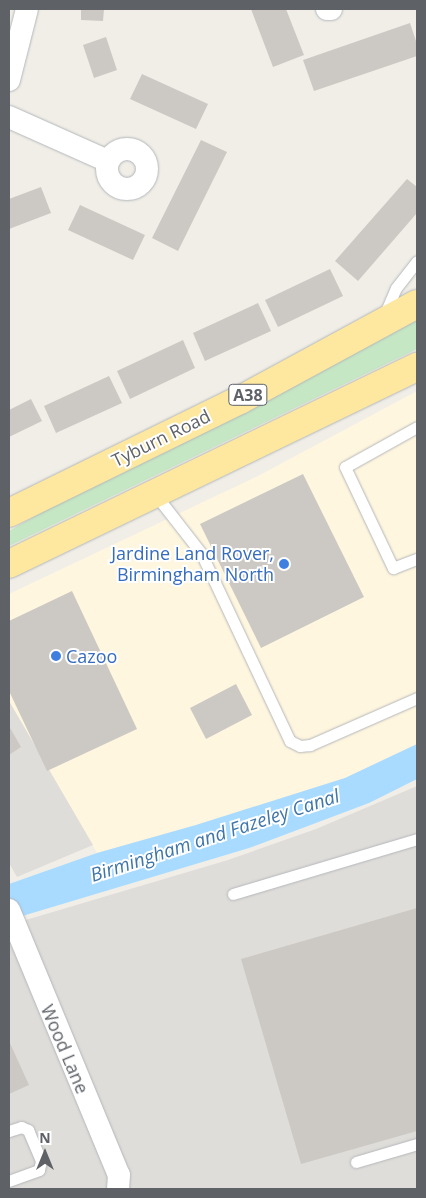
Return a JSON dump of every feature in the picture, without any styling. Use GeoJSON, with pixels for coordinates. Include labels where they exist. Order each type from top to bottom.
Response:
{"type":"FeatureCollection","features":[{"type":"Feature","properties":{"kind":"highway","name":"Tyburn Road"},"geometry":{"type":"LineString","coordinates":[[9,513],[240,400],[417,304]]}},
{"type":"Feature","properties":{"kind":"highway"},"geometry":{"type":"LineString","coordinates":[[9,564],[417,367]]}},
{"type":"Feature","properties":{"kind":"street"},"geometry":{"type":"LineString","coordinates":[[9,80],[27,9]]}},
{"type":"Feature","properties":{"kind":"street"},"geometry":{"type":"LineString","coordinates":[[9,117],[108,161]]}},
{"type":"Feature","properties":{"kind":"street","name":"Wood Lane"},"geometry":{"type":"LineString","coordinates":[[9,910],[46,1005],[119,1175],[118,1189]]}},
{"type":"Feature","properties":{"kind":"lane"},"geometry":{"type":"LineString","coordinates":[[381,324],[396,288],[417,260]]}},
{"type":"Feature","properties":{"kind":"lane"},"geometry":{"type":"LineString","coordinates":[[417,427],[345,467],[393,568],[417,558]]}},
{"type":"Feature","properties":{"kind":"lane"},"geometry":{"type":"LineString","coordinates":[[155,494],[201,553],[290,741],[300,746],[310,745],[417,698]]}},
{"type":"Feature","properties":{"kind":"lane"},"geometry":{"type":"LineString","coordinates":[[233,894],[417,840]]}},
{"type":"Feature","properties":{"kind":"lane"},"geometry":{"type":"LineString","coordinates":[[9,1131],[21,1127],[28,1130],[41,1161],[39,1170],[9,1181]]}},
{"type":"Feature","properties":{"kind":"lane"},"geometry":{"type":"LineString","coordinates":[[356,1162],[417,1144]]}},
{"type":"Feature","properties":{"kind":"shaded area"},"geometry":{"type":"Polygon","coordinates":[[[417,391],[417,744],[345,778],[196,825],[97,853],[9,701],[9,594],[258,476],[417,391]]]}},
{"type":"Feature","properties":{"kind":"shaded area"},"geometry":{"type":"Polygon","coordinates":[[[9,701],[93,845],[17,877],[9,863],[9,701]]]}},
{"type":"Feature","properties":{"kind":"shaded area"},"geometry":{"type":"Polygon","coordinates":[[[417,786],[417,1189],[9,1189],[9,925],[228,860],[316,829],[417,786]]]}},
{"type":"Feature","properties":{"kind":"green space"},"geometry":{"type":"Polygon","coordinates":[[[417,319],[417,349],[9,546],[9,531],[106,476],[417,319]]]}},
{"type":"Feature","properties":{"kind":"water","name":"Birmingham and Fazeley Canal"},"geometry":{"type":"Polygon","coordinates":[[[417,744],[417,779],[369,803],[249,848],[9,920],[9,884],[97,853],[196,825],[345,778],[417,744]]]}},
{"type":"Feature","properties":{"kind":"building"},"geometry":{"type":"Polygon","coordinates":[[[81,9],[104,9],[103,21],[81,20],[81,9]]]}},
{"type":"Feature","properties":{"kind":"building"},"geometry":{"type":"Polygon","coordinates":[[[251,9],[286,9],[304,55],[273,67],[251,9]]]}},
{"type":"Feature","properties":{"kind":"building"},"geometry":{"type":"Polygon","coordinates":[[[410,23],[417,44],[417,56],[314,91],[303,60],[410,23]]]}},
{"type":"Feature","properties":{"kind":"building"},"geometry":{"type":"Polygon","coordinates":[[[106,37],[117,70],[94,78],[83,45],[106,37]]]}},
{"type":"Feature","properties":{"kind":"building"},"geometry":{"type":"Polygon","coordinates":[[[142,74],[208,104],[196,129],[130,99],[142,74]]]}},
{"type":"Feature","properties":{"kind":"building"},"geometry":{"type":"Polygon","coordinates":[[[201,140],[227,152],[178,251],[152,238],[201,140]]]}},
{"type":"Feature","properties":{"kind":"building"},"geometry":{"type":"Polygon","coordinates":[[[407,179],[417,187],[417,213],[358,281],[335,261],[407,179]]]}},
{"type":"Feature","properties":{"kind":"building"},"geometry":{"type":"Polygon","coordinates":[[[41,187],[51,213],[9,229],[9,199],[41,187]]]}},
{"type":"Feature","properties":{"kind":"building"},"geometry":{"type":"Polygon","coordinates":[[[80,205],[145,235],[133,260],[68,230],[80,205]]]}},
{"type":"Feature","properties":{"kind":"building"},"geometry":{"type":"Polygon","coordinates":[[[330,269],[343,296],[278,327],[265,300],[330,269]]]}},
{"type":"Feature","properties":{"kind":"building"},"geometry":{"type":"Polygon","coordinates":[[[258,303],[271,331],[205,361],[193,333],[258,303]]]}},
{"type":"Feature","properties":{"kind":"building"},"geometry":{"type":"Polygon","coordinates":[[[183,340],[195,368],[130,399],[117,371],[183,340]]]}},
{"type":"Feature","properties":{"kind":"building"},"geometry":{"type":"Polygon","coordinates":[[[109,376],[122,403],[56,433],[44,406],[109,376]]]}},
{"type":"Feature","properties":{"kind":"building"},"geometry":{"type":"Polygon","coordinates":[[[31,399],[42,421],[9,437],[9,410],[31,399]]]}},
{"type":"Feature","properties":{"kind":"building","name":"Jardine Land Rover, Birmingham North"},"geometry":{"type":"Polygon","coordinates":[[[303,474],[364,597],[261,648],[200,524],[303,474]]]}},
{"type":"Feature","properties":{"kind":"building","name":"Cazoo"},"geometry":{"type":"Polygon","coordinates":[[[72,591],[137,729],[47,771],[9,691],[9,621],[72,591]]]}},
{"type":"Feature","properties":{"kind":"building"},"geometry":{"type":"Polygon","coordinates":[[[236,684],[252,715],[206,739],[190,708],[236,684]]]}},
{"type":"Feature","properties":{"kind":"building"},"geometry":{"type":"Polygon","coordinates":[[[9,726],[21,747],[9,755],[9,726]]]}},
{"type":"Feature","properties":{"kind":"building"},"geometry":{"type":"Polygon","coordinates":[[[417,908],[417,1131],[301,1164],[241,959],[417,908]]]}},
{"type":"Feature","properties":{"kind":"building"},"geometry":{"type":"Polygon","coordinates":[[[9,1041],[29,1085],[9,1094],[9,1041]]]}},
{"type":"Feature","properties":{"kind":"place","name":"Jardine Land Rover, Birmingham North"},"geometry":{"type":"Point","coordinates":[284,564]}},
{"type":"Feature","properties":{"kind":"place","name":"Cazoo"},"geometry":{"type":"Point","coordinates":[56,656]}}]}
